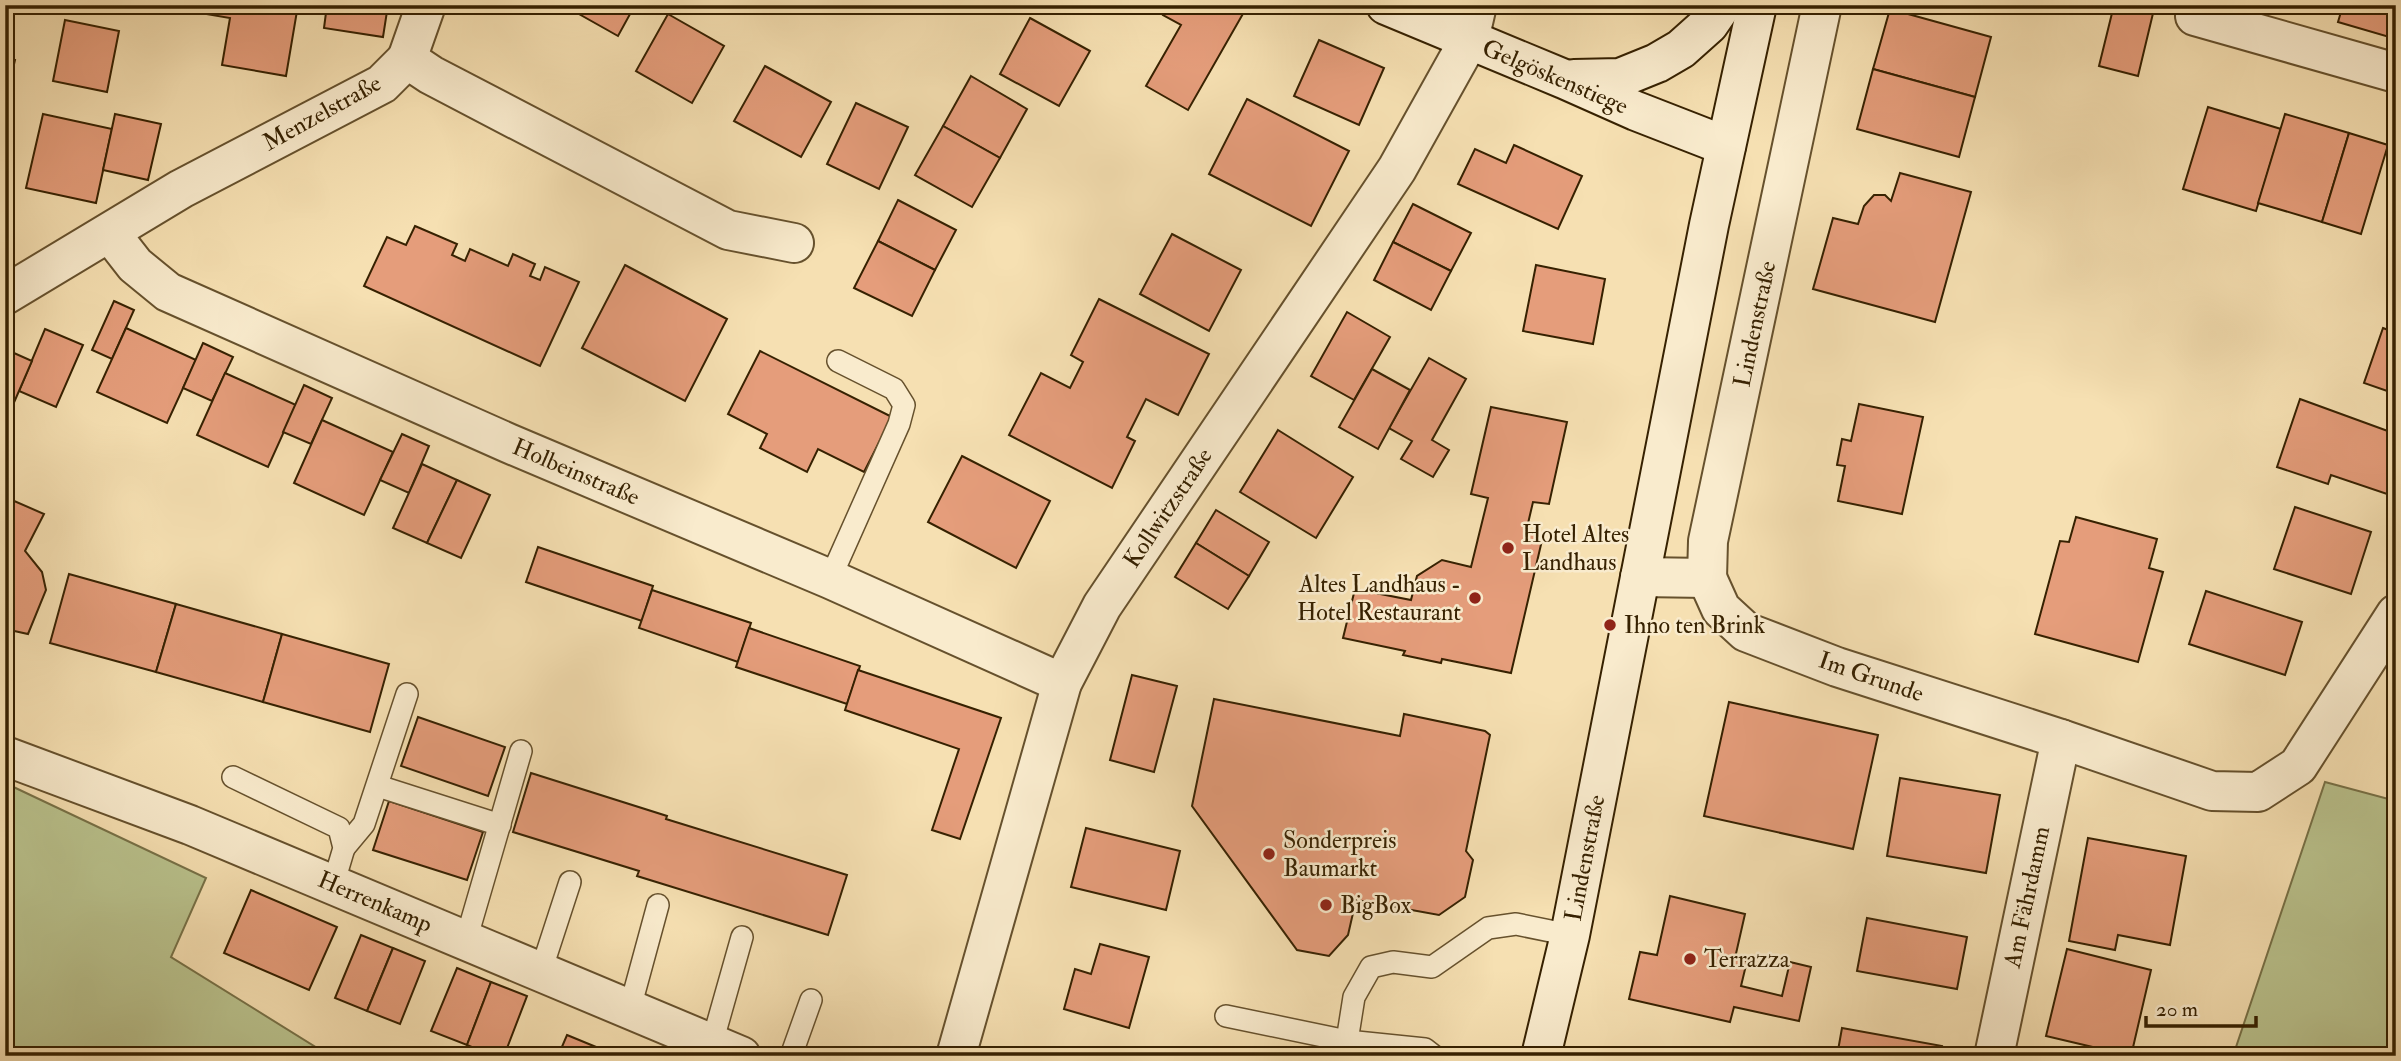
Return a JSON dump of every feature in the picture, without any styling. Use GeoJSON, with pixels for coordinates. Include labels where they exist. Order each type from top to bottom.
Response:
{"type":"FeatureCollection","features":[{"type":"Feature","properties":{"kind":"street"},"geometry":{"type":"LineString","coordinates":[[407,59],[426,5]]}},
{"type":"Feature","properties":{"kind":"street","name":"Gelgöskenstiege"},"geometry":{"type":"LineString","coordinates":[[1386,5],[1473,22],[1564,79],[1726,146]]}},
{"type":"Feature","properties":{"kind":"street"},"geometry":{"type":"LineString","coordinates":[[1564,79],[1620,78],[1657,63],[1681,49],[1709,24],[1722,5]]}},
{"type":"Feature","properties":{"kind":"street","name":"Lindenstraße"},"geometry":{"type":"LineString","coordinates":[[1541,1056],[1570,934],[1726,146],[1757,5]]}},
{"type":"Feature","properties":{"kind":"street","name":"Lindenstraße"},"geometry":{"type":"LineString","coordinates":[[1707,578],[1707,541],[1822,5]]}},
{"type":"Feature","properties":{"kind":"street"},"geometry":{"type":"LineString","coordinates":[[2195,16],[2396,73]]}},
{"type":"Feature","properties":{"kind":"street","name":"Kollwitzstraße"},"geometry":{"type":"LineString","coordinates":[[956,1056],[1062,683],[1102,606],[1397,169],[1473,22]]}},
{"type":"Feature","properties":{"kind":"street","name":"Menzelstraße"},"geometry":{"type":"LineString","coordinates":[[5,295],[181,189],[382,84],[407,59],[431,75],[728,230],[794,243]]}},
{"type":"Feature","properties":{"kind":"street","name":"Holbeinstraße"},"geometry":{"type":"LineString","coordinates":[[110,233],[135,265],[167,292],[508,443],[830,579],[1062,683]]}},
{"type":"Feature","properties":{"kind":"street"},"geometry":{"type":"LineString","coordinates":[[1640,577],[1707,578]]}},
{"type":"Feature","properties":{"kind":"street","name":"Im Grunde"},"geometry":{"type":"LineString","coordinates":[[1707,578],[1721,609],[1746,632],[1837,667],[2061,738],[2212,791],[2258,792],[2298,765],[2396,614]]}},
{"type":"Feature","properties":{"kind":"street","name":"Am Fährdamm"},"geometry":{"type":"LineString","coordinates":[[1993,1056],[2061,738]]}},
{"type":"Feature","properties":{"kind":"street","name":"Herrenkamp"},"geometry":{"type":"LineString","coordinates":[[5,756],[190,825],[726,1049]]}},
{"type":"Feature","properties":{"kind":"lane"},"geometry":{"type":"LineString","coordinates":[[830,579],[899,424],[904,405],[894,389],[838,361]]}},
{"type":"Feature","properties":{"kind":"lane"},"geometry":{"type":"LineString","coordinates":[[333,885],[344,848],[364,824],[407,694]]}},
{"type":"Feature","properties":{"kind":"lane"},"geometry":{"type":"LineString","coordinates":[[466,940],[521,751]]}},
{"type":"Feature","properties":{"kind":"lane"},"geometry":{"type":"LineString","coordinates":[[233,777],[339,828],[344,848]]}},
{"type":"Feature","properties":{"kind":"lane"},"geometry":{"type":"LineString","coordinates":[[378,786],[500,825]]}},
{"type":"Feature","properties":{"kind":"lane"},"geometry":{"type":"LineString","coordinates":[[541,971],[570,882]]}},
{"type":"Feature","properties":{"kind":"lane"},"geometry":{"type":"LineString","coordinates":[[630,1008],[657,905]]}},
{"type":"Feature","properties":{"kind":"lane"},"geometry":{"type":"LineString","coordinates":[[1347,1041],[1354,997],[1371,967],[1392,962],[1432,967],[1488,928],[1516,924],[1570,934]]}},
{"type":"Feature","properties":{"kind":"lane"},"geometry":{"type":"LineString","coordinates":[[726,1049],[742,937]]}},
{"type":"Feature","properties":{"kind":"lane"},"geometry":{"type":"LineString","coordinates":[[791,1056],[811,1000]]}},
{"type":"Feature","properties":{"kind":"lane"},"geometry":{"type":"LineString","coordinates":[[1226,1016],[1347,1041],[1425,1049],[1434,1056]]}},
{"type":"Feature","properties":{"kind":"green space"},"geometry":{"type":"Polygon","coordinates":[[[2325,782],[2396,801],[2396,1056],[2233,1056],[2325,782]]]}},
{"type":"Feature","properties":{"kind":"green space"},"geometry":{"type":"Polygon","coordinates":[[[5,783],[206,878],[171,957],[330,1056],[5,1056],[5,783]]]}},
{"type":"Feature","properties":{"kind":"building"},"geometry":{"type":"Polygon","coordinates":[[[207,5],[298,5],[286,76],[222,65],[230,18],[206,14],[207,5]]]}},
{"type":"Feature","properties":{"kind":"building"},"geometry":{"type":"Polygon","coordinates":[[[327,5],[388,5],[383,37],[324,28],[327,5]]]}},
{"type":"Feature","properties":{"kind":"building"},"geometry":{"type":"Polygon","coordinates":[[[563,5],[635,5],[618,36],[563,5]]]}},
{"type":"Feature","properties":{"kind":"building"},"geometry":{"type":"Polygon","coordinates":[[[1168,5],[1248,5],[1188,110],[1146,86],[1181,25],[1163,15],[1168,5]]]}},
{"type":"Feature","properties":{"kind":"building"},"geometry":{"type":"Polygon","coordinates":[[[2114,5],[2155,5],[2138,76],[2099,66],[2114,5]]]}},
{"type":"Feature","properties":{"kind":"building"},"geometry":{"type":"Polygon","coordinates":[[[2343,5],[2396,5],[2396,39],[2338,22],[2343,5]]]}},
{"type":"Feature","properties":{"kind":"building"},"geometry":{"type":"Polygon","coordinates":[[[1890,9],[1991,37],[1975,97],[1873,69],[1890,9]]]}},
{"type":"Feature","properties":{"kind":"building"},"geometry":{"type":"Polygon","coordinates":[[[668,14],[724,46],[692,103],[636,71],[668,14]]]}},
{"type":"Feature","properties":{"kind":"building"},"geometry":{"type":"Polygon","coordinates":[[[1030,18],[1090,51],[1059,106],[1000,74],[1030,18]]]}},
{"type":"Feature","properties":{"kind":"building"},"geometry":{"type":"Polygon","coordinates":[[[65,20],[119,31],[107,92],[53,81],[65,20]]]}},
{"type":"Feature","properties":{"kind":"building"},"geometry":{"type":"Polygon","coordinates":[[[1319,40],[1384,68],[1359,125],[1294,96],[1319,40]]]}},
{"type":"Feature","properties":{"kind":"building"},"geometry":{"type":"Polygon","coordinates":[[[5,57],[15,60],[5,104],[5,57]]]}},
{"type":"Feature","properties":{"kind":"building"},"geometry":{"type":"Polygon","coordinates":[[[765,66],[831,102],[801,157],[734,121],[765,66]]]}},
{"type":"Feature","properties":{"kind":"building"},"geometry":{"type":"Polygon","coordinates":[[[1873,69],[1975,97],[1959,157],[1857,129],[1873,69]]]}},
{"type":"Feature","properties":{"kind":"building"},"geometry":{"type":"Polygon","coordinates":[[[971,76],[1027,109],[1000,158],[943,126],[971,76]]]}},
{"type":"Feature","properties":{"kind":"building"},"geometry":{"type":"Polygon","coordinates":[[[1247,99],[1349,151],[1311,226],[1209,174],[1247,99]]]}},
{"type":"Feature","properties":{"kind":"building"},"geometry":{"type":"Polygon","coordinates":[[[856,103],[908,127],[879,189],[827,164],[856,103]]]}},
{"type":"Feature","properties":{"kind":"building"},"geometry":{"type":"Polygon","coordinates":[[[2208,107],[2281,129],[2256,211],[2183,189],[2208,107]]]}},
{"type":"Feature","properties":{"kind":"building"},"geometry":{"type":"Polygon","coordinates":[[[43,114],[112,129],[96,203],[26,188],[43,114]]]}},
{"type":"Feature","properties":{"kind":"building"},"geometry":{"type":"Polygon","coordinates":[[[115,114],[161,124],[148,180],[103,170],[115,114]]]}},
{"type":"Feature","properties":{"kind":"building"},"geometry":{"type":"Polygon","coordinates":[[[2285,114],[2349,133],[2322,222],[2258,203],[2285,114]]]}},
{"type":"Feature","properties":{"kind":"building"},"geometry":{"type":"Polygon","coordinates":[[[943,126],[1000,158],[972,207],[915,175],[943,126]]]}},
{"type":"Feature","properties":{"kind":"building"},"geometry":{"type":"Polygon","coordinates":[[[2349,133],[2388,145],[2361,234],[2322,222],[2349,133]]]}},
{"type":"Feature","properties":{"kind":"building"},"geometry":{"type":"Polygon","coordinates":[[[1514,145],[1582,176],[1558,229],[1458,184],[1475,149],[1506,163],[1514,145]]]}},
{"type":"Feature","properties":{"kind":"building"},"geometry":{"type":"Polygon","coordinates":[[[1900,173],[1971,192],[1935,322],[1813,289],[1833,218],[1858,224],[1864,206],[1874,195],[1885,195],[1891,201],[1900,173]]]}},
{"type":"Feature","properties":{"kind":"building"},"geometry":{"type":"Polygon","coordinates":[[[898,200],[956,230],[935,270],[878,241],[898,200]]]}},
{"type":"Feature","properties":{"kind":"building"},"geometry":{"type":"Polygon","coordinates":[[[1413,204],[1471,233],[1451,271],[1393,242],[1413,204]]]}},
{"type":"Feature","properties":{"kind":"building"},"geometry":{"type":"Polygon","coordinates":[[[415,226],[457,244],[452,255],[465,261],[470,249],[508,266],[513,254],[535,264],[530,276],[540,280],[545,267],[579,282],[540,366],[364,286],[387,237],[406,245],[415,226]]]}},
{"type":"Feature","properties":{"kind":"building"},"geometry":{"type":"Polygon","coordinates":[[[1172,234],[1241,270],[1209,331],[1140,294],[1172,234]]]}},
{"type":"Feature","properties":{"kind":"building"},"geometry":{"type":"Polygon","coordinates":[[[878,241],[935,270],[912,316],[854,288],[878,241]]]}},
{"type":"Feature","properties":{"kind":"building"},"geometry":{"type":"Polygon","coordinates":[[[1393,242],[1451,271],[1431,310],[1374,280],[1393,242]]]}},
{"type":"Feature","properties":{"kind":"building"},"geometry":{"type":"Polygon","coordinates":[[[625,265],[727,319],[685,401],[582,348],[625,265]]]}},
{"type":"Feature","properties":{"kind":"building"},"geometry":{"type":"Polygon","coordinates":[[[1536,265],[1605,279],[1593,344],[1523,331],[1536,265]]]}},
{"type":"Feature","properties":{"kind":"building"},"geometry":{"type":"Polygon","coordinates":[[[1099,299],[1209,354],[1178,415],[1146,399],[1127,437],[1135,441],[1112,488],[1009,435],[1041,373],[1070,388],[1083,362],[1071,355],[1099,299]]]}},
{"type":"Feature","properties":{"kind":"building"},"geometry":{"type":"Polygon","coordinates":[[[114,301],[134,310],[112,359],[92,350],[114,301]]]}},
{"type":"Feature","properties":{"kind":"building"},"geometry":{"type":"Polygon","coordinates":[[[1347,312],[1390,337],[1354,400],[1311,376],[1347,312]]]}},
{"type":"Feature","properties":{"kind":"building"},"geometry":{"type":"Polygon","coordinates":[[[126,328],[196,360],[167,423],[97,392],[126,328]]]}},
{"type":"Feature","properties":{"kind":"building"},"geometry":{"type":"Polygon","coordinates":[[[2383,328],[2396,333],[2396,394],[2364,383],[2383,328]]]}},
{"type":"Feature","properties":{"kind":"building"},"geometry":{"type":"Polygon","coordinates":[[[45,329],[83,345],[56,407],[19,391],[45,329]]]}},
{"type":"Feature","properties":{"kind":"building"},"geometry":{"type":"Polygon","coordinates":[[[203,343],[233,357],[212,401],[183,388],[203,343]]]}},
{"type":"Feature","properties":{"kind":"building"},"geometry":{"type":"Polygon","coordinates":[[[5,349],[32,361],[6,421],[5,421],[5,349]]]}},
{"type":"Feature","properties":{"kind":"building"},"geometry":{"type":"Polygon","coordinates":[[[760,351],[892,417],[864,472],[818,449],[807,472],[760,448],[767,434],[728,414],[760,351]]]}},
{"type":"Feature","properties":{"kind":"building"},"geometry":{"type":"Polygon","coordinates":[[[1429,358],[1466,379],[1432,440],[1449,450],[1433,477],[1401,459],[1412,441],[1389,428],[1429,358]]]}},
{"type":"Feature","properties":{"kind":"building"},"geometry":{"type":"Polygon","coordinates":[[[1372,369],[1410,390],[1378,449],[1339,427],[1372,369]]]}},
{"type":"Feature","properties":{"kind":"building"},"geometry":{"type":"Polygon","coordinates":[[[225,373],[296,405],[268,467],[197,435],[225,373]]]}},
{"type":"Feature","properties":{"kind":"building"},"geometry":{"type":"Polygon","coordinates":[[[304,385],[332,398],[311,444],[283,432],[304,385]]]}},
{"type":"Feature","properties":{"kind":"building"},"geometry":{"type":"Polygon","coordinates":[[[2300,399],[2396,434],[2396,478],[2390,495],[2331,475],[2328,484],[2277,467],[2300,399]]]}},
{"type":"Feature","properties":{"kind":"building"},"geometry":{"type":"Polygon","coordinates":[[[1859,404],[1923,417],[1902,514],[1838,501],[1845,466],[1837,465],[1842,439],[1851,441],[1859,404]]]}},
{"type":"Feature","properties":{"kind":"building","name":"Hotel Altes Landhaus"},"geometry":{"type":"Polygon","coordinates":[[[1491,407],[1567,422],[1549,504],[1533,502],[1526,532],[1543,536],[1511,673],[1442,659],[1441,663],[1403,655],[1405,651],[1343,638],[1355,589],[1411,600],[1417,576],[1442,560],[1471,567],[1488,498],[1471,494],[1491,407]]]}},
{"type":"Feature","properties":{"kind":"building"},"geometry":{"type":"Polygon","coordinates":[[[322,420],[393,452],[364,515],[294,483],[322,420]]]}},
{"type":"Feature","properties":{"kind":"building"},"geometry":{"type":"Polygon","coordinates":[[[1278,430],[1353,477],[1316,538],[1240,492],[1278,430]]]}},
{"type":"Feature","properties":{"kind":"building"},"geometry":{"type":"Polygon","coordinates":[[[402,434],[429,446],[409,493],[380,480],[402,434]]]}},
{"type":"Feature","properties":{"kind":"building"},"geometry":{"type":"Polygon","coordinates":[[[962,456],[1050,501],[1016,568],[928,522],[962,456]]]}},
{"type":"Feature","properties":{"kind":"building"},"geometry":{"type":"Polygon","coordinates":[[[422,464],[457,480],[427,543],[393,528],[422,464]]]}},
{"type":"Feature","properties":{"kind":"building"},"geometry":{"type":"Polygon","coordinates":[[[457,480],[490,495],[461,558],[427,543],[457,480]]]}},
{"type":"Feature","properties":{"kind":"building"},"geometry":{"type":"Polygon","coordinates":[[[5,497],[44,514],[25,551],[42,572],[46,590],[28,634],[5,629],[5,497]]]}},
{"type":"Feature","properties":{"kind":"building"},"geometry":{"type":"Polygon","coordinates":[[[2295,507],[2371,532],[2351,594],[2274,569],[2295,507]]]}},
{"type":"Feature","properties":{"kind":"building"},"geometry":{"type":"Polygon","coordinates":[[[1216,510],[1269,542],[1249,576],[1196,543],[1216,510]]]}},
{"type":"Feature","properties":{"kind":"building"},"geometry":{"type":"Polygon","coordinates":[[[2076,517],[2157,539],[2149,568],[2163,572],[2138,662],[2035,634],[2060,541],[2069,542],[2076,517]]]}},
{"type":"Feature","properties":{"kind":"building"},"geometry":{"type":"Polygon","coordinates":[[[1196,543],[1249,576],[1228,609],[1175,577],[1196,543]]]}},
{"type":"Feature","properties":{"kind":"building"},"geometry":{"type":"Polygon","coordinates":[[[538,547],[653,586],[642,621],[526,582],[538,547]]]}},
{"type":"Feature","properties":{"kind":"building"},"geometry":{"type":"Polygon","coordinates":[[[69,574],[176,604],[156,672],[50,643],[69,574]]]}},
{"type":"Feature","properties":{"kind":"building"},"geometry":{"type":"Polygon","coordinates":[[[652,590],[751,623],[738,662],[639,628],[652,590]]]}},
{"type":"Feature","properties":{"kind":"building"},"geometry":{"type":"Polygon","coordinates":[[[2206,591],[2302,622],[2285,675],[2189,644],[2206,591]]]}},
{"type":"Feature","properties":{"kind":"building"},"geometry":{"type":"Polygon","coordinates":[[[176,604],[282,634],[263,702],[156,672],[176,604]]]}},
{"type":"Feature","properties":{"kind":"building"},"geometry":{"type":"Polygon","coordinates":[[[749,628],[860,666],[847,704],[736,667],[749,628]]]}},
{"type":"Feature","properties":{"kind":"building"},"geometry":{"type":"Polygon","coordinates":[[[282,634],[389,664],[370,732],[263,702],[282,634]]]}},
{"type":"Feature","properties":{"kind":"building"},"geometry":{"type":"Polygon","coordinates":[[[858,670],[1001,718],[960,839],[932,830],[959,749],[845,710],[858,670]]]}},
{"type":"Feature","properties":{"kind":"building"},"geometry":{"type":"Polygon","coordinates":[[[1132,675],[1177,686],[1154,772],[1110,760],[1132,675]]]}},
{"type":"Feature","properties":{"kind":"building"},"geometry":{"type":"Polygon","coordinates":[[[1214,699],[1400,736],[1404,714],[1485,731],[1490,735],[1466,851],[1473,860],[1465,897],[1439,915],[1356,900],[1348,935],[1329,956],[1297,950],[1192,806],[1214,699]]]}},
{"type":"Feature","properties":{"kind":"building"},"geometry":{"type":"Polygon","coordinates":[[[1729,702],[1878,735],[1853,849],[1704,816],[1729,702]]]}},
{"type":"Feature","properties":{"kind":"building"},"geometry":{"type":"Polygon","coordinates":[[[418,717],[505,747],[488,796],[401,766],[418,717]]]}},
{"type":"Feature","properties":{"kind":"building"},"geometry":{"type":"Polygon","coordinates":[[[531,773],[667,816],[666,819],[847,875],[828,935],[637,876],[639,871],[513,832],[531,773]]]}},
{"type":"Feature","properties":{"kind":"building"},"geometry":{"type":"Polygon","coordinates":[[[1900,778],[2000,795],[1986,873],[1887,856],[1900,778]]]}},
{"type":"Feature","properties":{"kind":"building"},"geometry":{"type":"Polygon","coordinates":[[[389,801],[483,832],[467,880],[373,850],[389,801]]]}},
{"type":"Feature","properties":{"kind":"building"},"geometry":{"type":"Polygon","coordinates":[[[1086,828],[1180,851],[1166,910],[1071,887],[1086,828]]]}},
{"type":"Feature","properties":{"kind":"building"},"geometry":{"type":"Polygon","coordinates":[[[2088,838],[2186,856],[2170,945],[2118,935],[2115,950],[2069,941],[2088,838]]]}},
{"type":"Feature","properties":{"kind":"building"},"geometry":{"type":"Polygon","coordinates":[[[251,890],[337,927],[309,990],[224,953],[251,890]]]}},
{"type":"Feature","properties":{"kind":"building","name":"Terrazza"},"geometry":{"type":"Polygon","coordinates":[[[1670,896],[1745,914],[1735,958],[1747,961],[1741,986],[1782,996],[1790,962],[1811,967],[1799,1021],[1734,1007],[1730,1022],[1629,999],[1640,952],[1657,955],[1670,896]]]}},
{"type":"Feature","properties":{"kind":"building"},"geometry":{"type":"Polygon","coordinates":[[[1867,918],[1967,937],[1957,989],[1857,971],[1867,918]]]}},
{"type":"Feature","properties":{"kind":"building"},"geometry":{"type":"Polygon","coordinates":[[[361,935],[393,948],[367,1011],[335,998],[361,935]]]}},
{"type":"Feature","properties":{"kind":"building"},"geometry":{"type":"Polygon","coordinates":[[[1100,944],[1149,957],[1129,1028],[1064,1009],[1075,969],[1091,974],[1100,944]]]}},
{"type":"Feature","properties":{"kind":"building"},"geometry":{"type":"Polygon","coordinates":[[[393,948],[425,961],[400,1024],[367,1011],[393,948]]]}},
{"type":"Feature","properties":{"kind":"building"},"geometry":{"type":"Polygon","coordinates":[[[2067,949],[2151,970],[2131,1056],[2046,1036],[2067,949]]]}},
{"type":"Feature","properties":{"kind":"building"},"geometry":{"type":"Polygon","coordinates":[[[457,968],[491,982],[467,1045],[431,1031],[457,968]]]}},
{"type":"Feature","properties":{"kind":"building"},"geometry":{"type":"Polygon","coordinates":[[[491,982],[527,996],[504,1056],[493,1056],[467,1045],[491,982]]]}},
{"type":"Feature","properties":{"kind":"building"},"geometry":{"type":"Polygon","coordinates":[[[1842,1028],[1942,1046],[1940,1056],[1837,1056],[1842,1028]]]}},
{"type":"Feature","properties":{"kind":"building"},"geometry":{"type":"Polygon","coordinates":[[[567,1035],[618,1056],[558,1056],[567,1035]]]}},
{"type":"Feature","properties":{"kind":"place","name":"Hotel Altes Landhaus"},"geometry":{"type":"Point","coordinates":[1508,548]}},
{"type":"Feature","properties":{"kind":"place","name":"Altes Landhaus - Hotel Restaurant"},"geometry":{"type":"Point","coordinates":[1475,598]}},
{"type":"Feature","properties":{"kind":"place","name":"Ihno ten Brink"},"geometry":{"type":"Point","coordinates":[1610,625]}},
{"type":"Feature","properties":{"kind":"place","name":"Sonderpreis Baumarkt"},"geometry":{"type":"Point","coordinates":[1269,854]}},
{"type":"Feature","properties":{"kind":"place","name":"BigBox"},"geometry":{"type":"Point","coordinates":[1326,905]}},
{"type":"Feature","properties":{"kind":"place","name":"Terrazza"},"geometry":{"type":"Point","coordinates":[1690,959]}}]}
